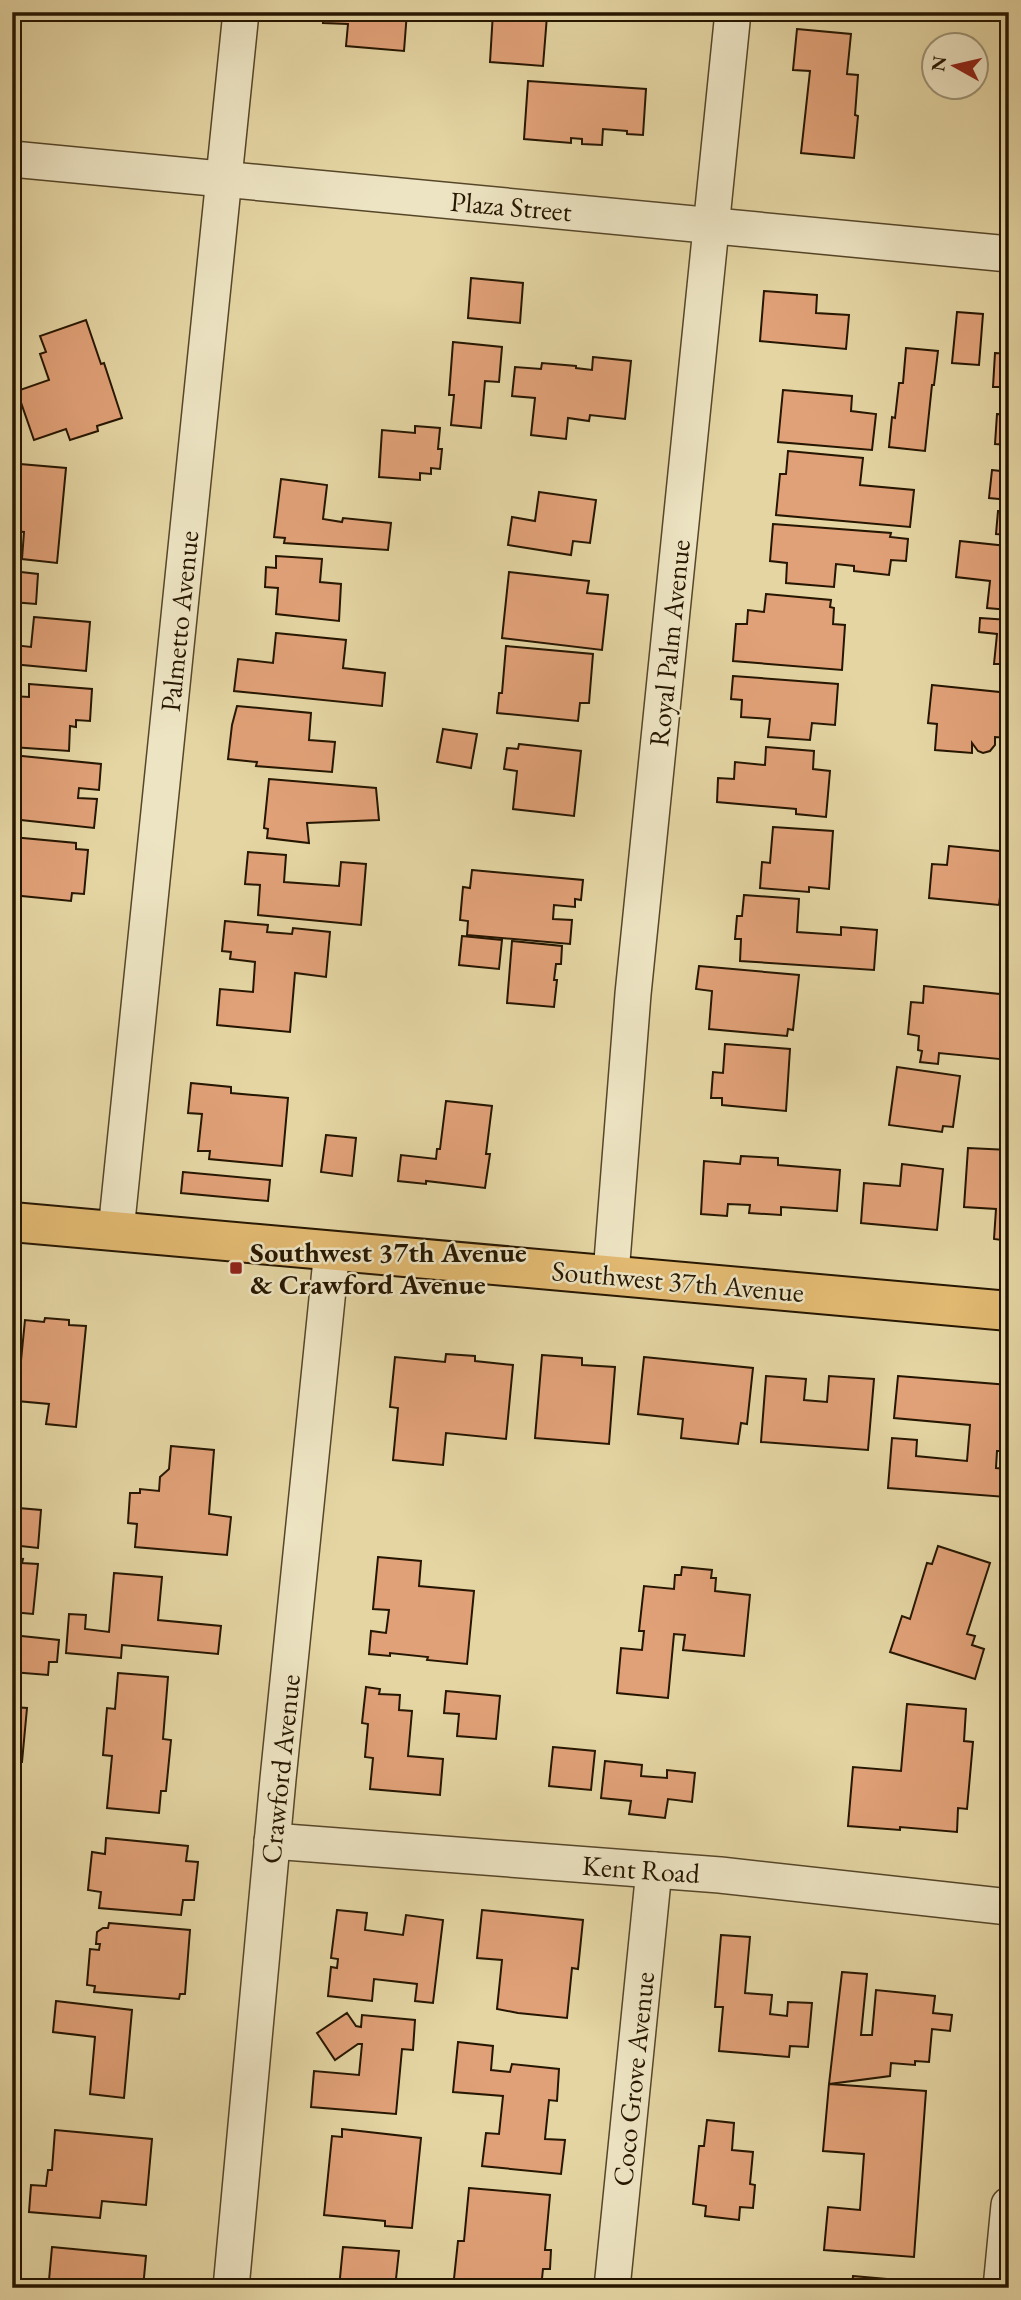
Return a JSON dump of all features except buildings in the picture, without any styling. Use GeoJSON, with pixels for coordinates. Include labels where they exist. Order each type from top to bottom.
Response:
{"type":"FeatureCollection","features":[{"type":"Feature","properties":{"kind":"main road","name":"Southwest 37th Avenue"},"geometry":{"type":"LineString","coordinates":[[12,1223],[1009,1311]]}},
{"type":"Feature","properties":{"kind":"street","name":"Palmetto Avenue"},"geometry":{"type":"LineString","coordinates":[[116,1231],[241,12]]}},
{"type":"Feature","properties":{"kind":"street","name":"Royal Palm Avenue"},"geometry":{"type":"LineString","coordinates":[[611,1274],[633,994],[733,12]]}},
{"type":"Feature","properties":{"kind":"street","name":"Plaza Street"},"geometry":{"type":"LineString","coordinates":[[12,159],[1009,254]]}},
{"type":"Feature","properties":{"kind":"street","name":"Crawford Avenue"},"geometry":{"type":"LineString","coordinates":[[231,2288],[272,1841],[332,1250]]}},
{"type":"Feature","properties":{"kind":"street","name":"Kent Road"},"geometry":{"type":"LineString","coordinates":[[272,1841],[720,1875],[1009,1907]]}},
{"type":"Feature","properties":{"kind":"street","name":"Coco Grove Avenue"},"geometry":{"type":"LineString","coordinates":[[612,2288],[654,1870]]}},
{"type":"Feature","properties":{"kind":"street"},"geometry":{"type":"LineString","coordinates":[[1001,2288],[1009,2206]]}},
{"type":"Feature","properties":{"kind":"place","name":"Southwest 37th Avenue & Crawford Avenue"},"geometry":{"type":"Point","coordinates":[236,1268]}}]}
